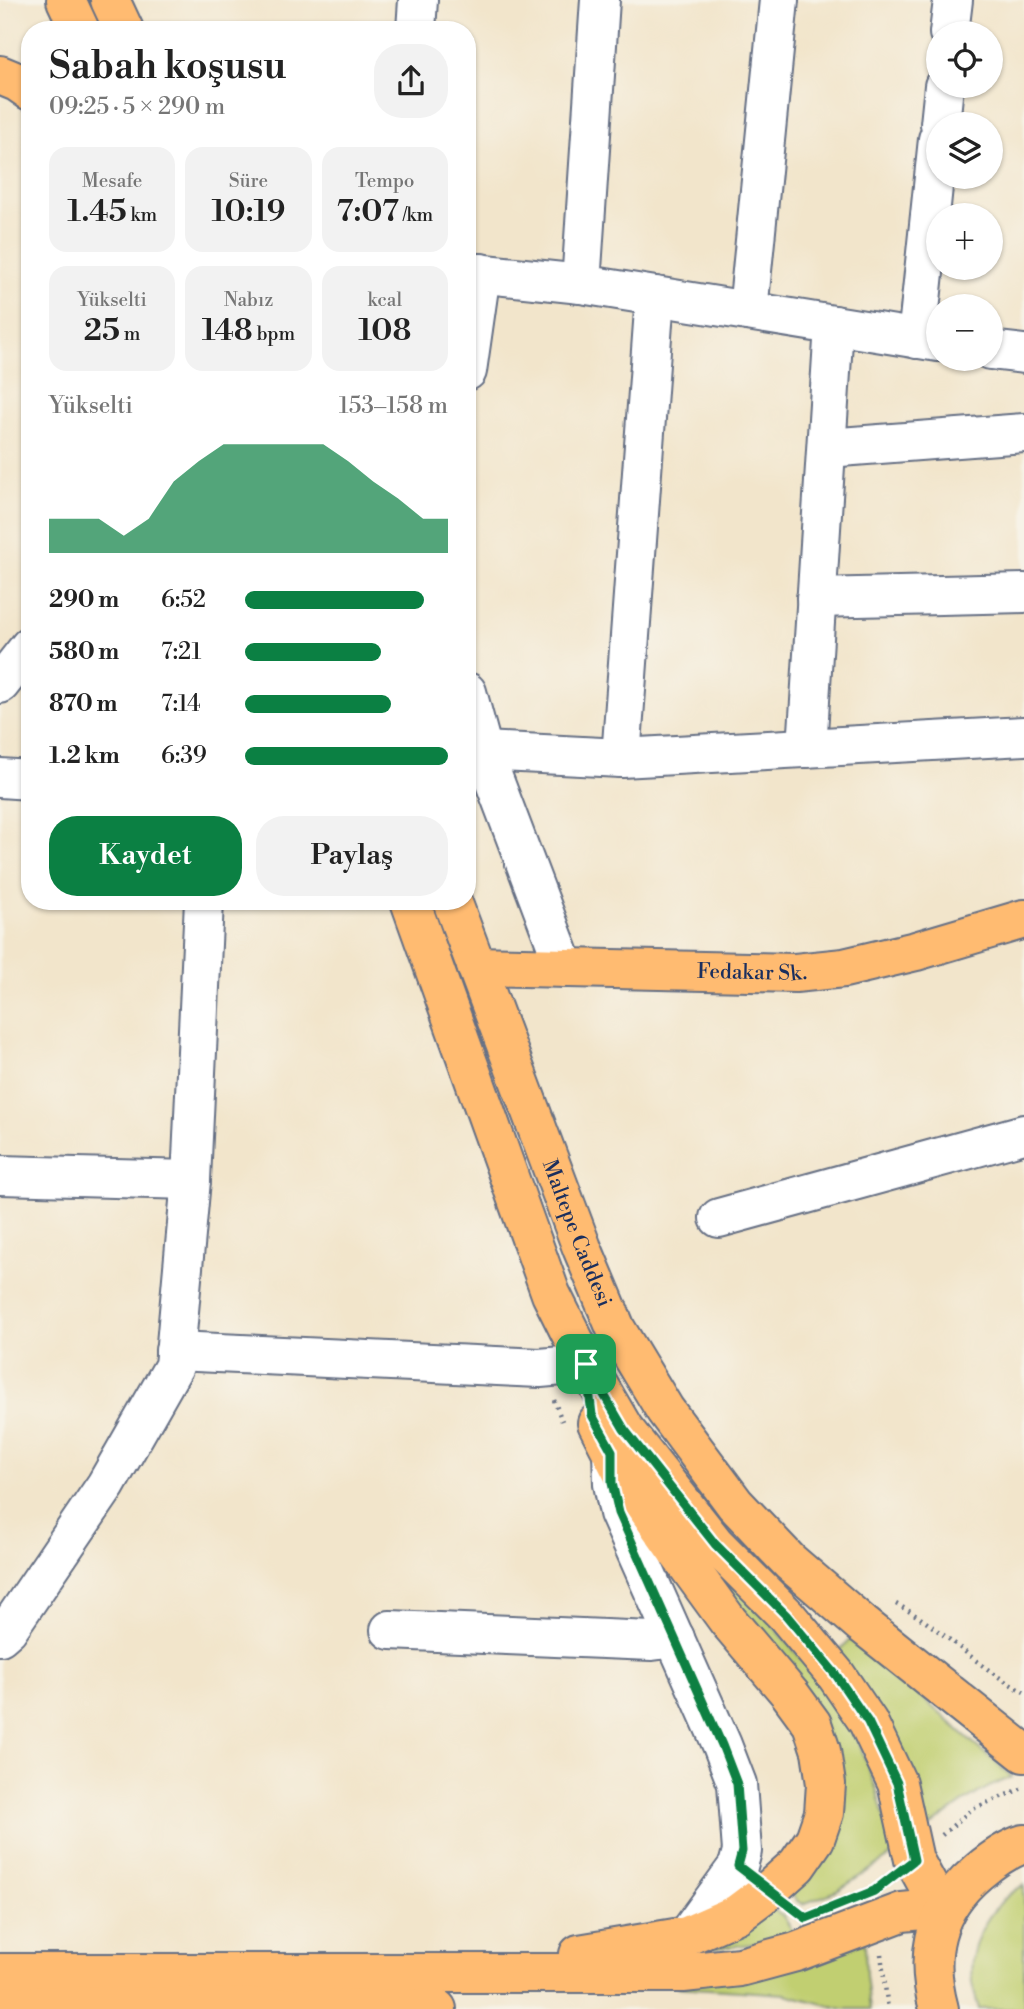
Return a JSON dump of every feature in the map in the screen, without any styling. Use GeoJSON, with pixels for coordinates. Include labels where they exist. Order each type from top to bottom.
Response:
{"type":"FeatureCollection","features":[{"type":"Feature","properties":{"kind":"main road"},"geometry":{"type":"LineString","coordinates":[[66,0],[76,21]]}},
{"type":"Feature","properties":{"kind":"main road"},"geometry":{"type":"LineString","coordinates":[[110,0],[120,21]]}},
{"type":"Feature","properties":{"kind":"main road"},"geometry":{"type":"LineString","coordinates":[[0,75],[21,85]]}},
{"type":"Feature","properties":{"kind":"main road","name":"Maltepe Caddesi"},"geometry":{"type":"LineString","coordinates":[[413,910],[551,1294],[586,1364],[624,1429],[715,1544],[786,1615],[836,1675],[868,1722],[897,1783],[914,1860],[943,1913]]}},
{"type":"Feature","properties":{"kind":"main road","name":"Maltepe Caddesi"},"geometry":{"type":"LineString","coordinates":[[455,910],[582,1248],[623,1341],[665,1410],[735,1504],[790,1562],[889,1646],[1024,1753]]}},
{"type":"Feature","properties":{"kind":"main road","name":"Fedakar Sk."},"geometry":{"type":"LineString","coordinates":[[476,966],[795,973],[845,968],[916,951],[1024,919]]}},
{"type":"Feature","properties":{"kind":"main road"},"geometry":{"type":"LineString","coordinates":[[453,1973],[481,1962],[598,1952],[687,1936],[737,1914],[797,1865],[815,1839],[824,1813],[826,1784],[821,1751],[812,1724],[728,1621],[623,1474],[592,1415],[586,1364]]}},
{"type":"Feature","properties":{"kind":"main road"},"geometry":{"type":"LineString","coordinates":[[889,1646],[948,1669],[1024,1717]]}},
{"type":"Feature","properties":{"kind":"main road"},"geometry":{"type":"LineString","coordinates":[[939,2009],[932,1970],[934,1946],[943,1913],[963,1885],[989,1862],[1024,1844]]}},
{"type":"Feature","properties":{"kind":"main road"},"geometry":{"type":"LineString","coordinates":[[0,1973],[671,1973],[740,1967],[796,1952],[902,1912],[923,1910],[943,1913]]}},
{"type":"Feature","properties":{"kind":"main road"},"geometry":{"type":"LineString","coordinates":[[0,2005],[437,2009]]}},
{"type":"Feature","properties":{"kind":"street"},"geometry":{"type":"LineString","coordinates":[[417,21],[418,0]]}},
{"type":"Feature","properties":{"kind":"street"},"geometry":{"type":"LineString","coordinates":[[581,284],[600,0]]}},
{"type":"Feature","properties":{"kind":"street"},"geometry":{"type":"LineString","coordinates":[[748,311],[779,0]]}},
{"type":"Feature","properties":{"kind":"street"},"geometry":{"type":"LineString","coordinates":[[950,21],[953,0]]}},
{"type":"Feature","properties":{"kind":"street"},"geometry":{"type":"LineString","coordinates":[[930,294],[935,189]]}},
{"type":"Feature","properties":{"kind":"street"},"geometry":{"type":"LineString","coordinates":[[476,273],[581,284],[926,340]]}},
{"type":"Feature","properties":{"kind":"street"},"geometry":{"type":"LineString","coordinates":[[621,758],[655,296]]}},
{"type":"Feature","properties":{"kind":"street"},"geometry":{"type":"LineString","coordinates":[[807,748],[834,326]]}},
{"type":"Feature","properties":{"kind":"street"},"geometry":{"type":"LineString","coordinates":[[1003,352],[1024,355]]}},
{"type":"Feature","properties":{"kind":"street"},"geometry":{"type":"LineString","coordinates":[[827,448],[1024,433]]}},
{"type":"Feature","properties":{"kind":"street"},"geometry":{"type":"LineString","coordinates":[[816,598],[1024,593]]}},
{"type":"Feature","properties":{"kind":"street"},"geometry":{"type":"LineString","coordinates":[[0,684],[21,657]]}},
{"type":"Feature","properties":{"kind":"street"},"geometry":{"type":"LineString","coordinates":[[476,725],[483,751],[565,968]]}},
{"type":"Feature","properties":{"kind":"street"},"geometry":{"type":"LineString","coordinates":[[483,751],[621,758],[1024,736]]}},
{"type":"Feature","properties":{"kind":"street"},"geometry":{"type":"LineString","coordinates":[[0,778],[21,779]]}},
{"type":"Feature","properties":{"kind":"street"},"geometry":{"type":"LineString","coordinates":[[0,1636],[8,1629],[106,1485],[174,1366],[191,1180],[204,910]]}},
{"type":"Feature","properties":{"kind":"street"},"geometry":{"type":"LineString","coordinates":[[719,1218],[1024,1134]]}},
{"type":"Feature","properties":{"kind":"street"},"geometry":{"type":"LineString","coordinates":[[0,1175],[191,1180]]}},
{"type":"Feature","properties":{"kind":"street"},"geometry":{"type":"LineString","coordinates":[[175,1351],[540,1368],[586,1364]]}},
{"type":"Feature","properties":{"kind":"street"},"geometry":{"type":"LineString","coordinates":[[612,1451],[612,1483],[619,1513],[737,1784],[742,1851],[738,1866],[687,1936]]}},
{"type":"Feature","properties":{"kind":"street"},"geometry":{"type":"LineString","coordinates":[[390,1630],[652,1641],[675,1638]]}},
{"type":"Feature","properties":{"kind":"path"},"geometry":{"type":"LineString","coordinates":[[884,1598],[931,1625],[974,1660],[1024,1692]]}},
{"type":"Feature","properties":{"kind":"path"},"geometry":{"type":"LineString","coordinates":[[914,1860],[972,1809],[1024,1787]]}},
{"type":"Feature","properties":{"kind":"green space"},"geometry":{"type":"Polygon","coordinates":[[[665,1521],[760,1610],[804,1662],[858,1741],[876,1788],[894,1854],[837,1891],[803,1904],[797,1901],[789,1890],[843,1791],[665,1521]]]}},
{"type":"Feature","properties":{"kind":"green space"},"geometry":{"type":"Polygon","coordinates":[[[853,1637],[1012,1777],[977,1794],[926,1830],[837,1652],[853,1637]]]}},
{"type":"Feature","properties":{"kind":"green space"},"geometry":{"type":"Polygon","coordinates":[[[1024,1885],[1024,2009],[979,2009],[971,1967],[978,1939],[1001,1902],[1024,1885]]]}},
{"type":"Feature","properties":{"kind":"green space"},"geometry":{"type":"Polygon","coordinates":[[[769,1907],[783,1916],[794,1933],[752,1944],[696,1951],[769,1907]]]}},
{"type":"Feature","properties":{"kind":"green space"},"geometry":{"type":"Polygon","coordinates":[[[865,1943],[870,2009],[843,2009],[785,1994],[677,1987],[865,1943]]]}},
{"type":"Feature","properties":{"kind":"route"},"geometry":{"type":"LineString","coordinates":[[586,1364],[624,1429],[715,1544],[786,1615],[836,1675],[868,1722],[897,1783],[914,1860],[874,1891],[806,1918],[738,1866],[742,1851],[737,1784],[619,1513],[612,1483],[612,1451],[592,1415],[586,1364]]}}]}
